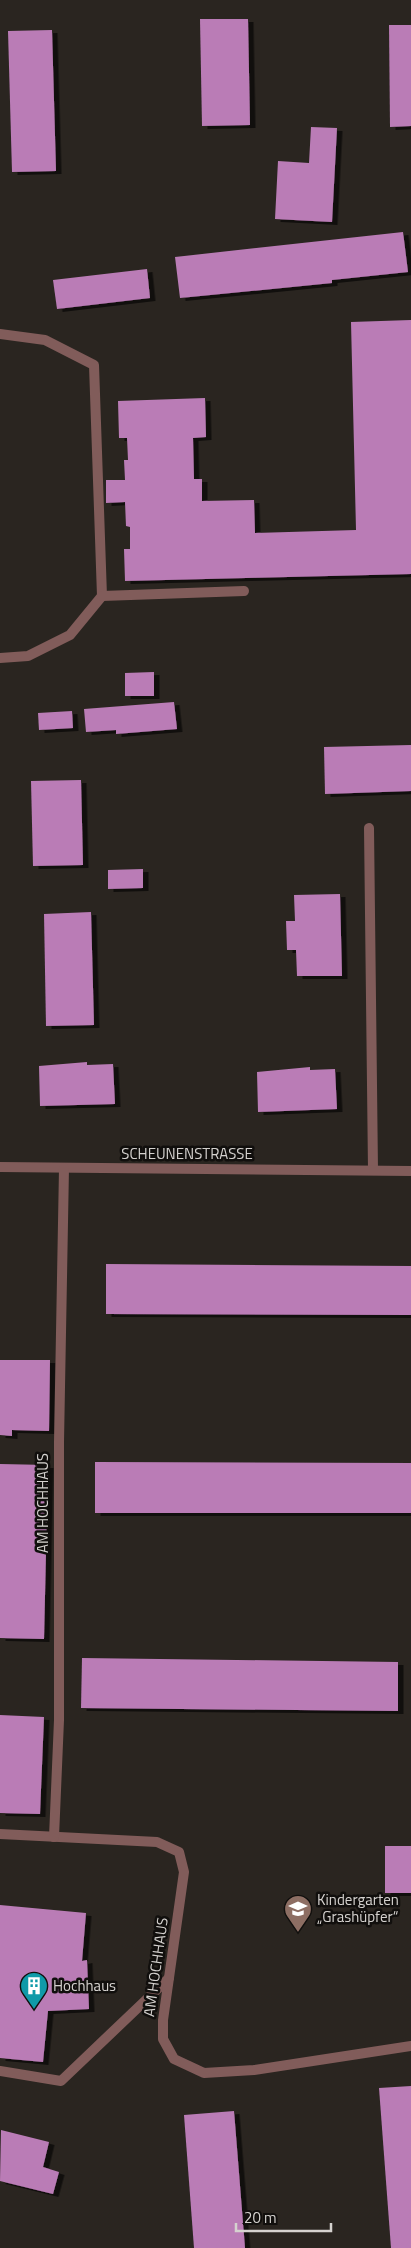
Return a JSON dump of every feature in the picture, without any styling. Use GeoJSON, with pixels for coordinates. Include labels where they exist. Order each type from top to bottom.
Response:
{"type":"FeatureCollection","features":[{"type":"Feature","properties":{"kind":"street"},"geometry":{"type":"LineString","coordinates":[[0,334],[45,340],[94,365],[102,596],[70,634],[28,656],[0,658]]}},
{"type":"Feature","properties":{"kind":"street"},"geometry":{"type":"LineString","coordinates":[[102,596],[244,592]]}},
{"type":"Feature","properties":{"kind":"street"},"geometry":{"type":"LineString","coordinates":[[370,828],[373,1170]]}},
{"type":"Feature","properties":{"kind":"street","name":"SCHEUNENSTRASSE"},"geometry":{"type":"LineString","coordinates":[[0,1167],[411,1171]]}},
{"type":"Feature","properties":{"kind":"street","name":"AM HOCHHAUS"},"geometry":{"type":"LineString","coordinates":[[54,1837],[59,1720],[58,1452],[64,1168]]}},
{"type":"Feature","properties":{"kind":"street","name":"AM HOCHHAUS"},"geometry":{"type":"LineString","coordinates":[[0,1834],[157,1842],[179,1852],[184,1872],[163,2020],[163,2039],[174,2059],[204,2073],[254,2070],[411,2046]]}},
{"type":"Feature","properties":{"kind":"street"},"geometry":{"type":"LineString","coordinates":[[0,2071],[61,2081],[169,1978]]}},
{"type":"Feature","properties":{"kind":"building"},"geometry":{"type":"Polygon","coordinates":[[[200,19],[248,19],[250,125],[202,126],[200,19]]]}},
{"type":"Feature","properties":{"kind":"building"},"geometry":{"type":"Polygon","coordinates":[[[389,25],[411,25],[411,126],[390,127],[389,25]]]}},
{"type":"Feature","properties":{"kind":"building"},"geometry":{"type":"Polygon","coordinates":[[[52,30],[56,171],[12,172],[8,31],[52,30]]]}},
{"type":"Feature","properties":{"kind":"building"},"geometry":{"type":"Polygon","coordinates":[[[311,127],[337,128],[332,222],[275,219],[278,161],[309,163],[311,127]]]}},
{"type":"Feature","properties":{"kind":"building"},"geometry":{"type":"Polygon","coordinates":[[[403,232],[408,272],[332,280],[332,283],[180,298],[175,257],[403,232]]]}},
{"type":"Feature","properties":{"kind":"building"},"geometry":{"type":"Polygon","coordinates":[[[147,269],[150,298],[57,309],[53,280],[147,269]]]}},
{"type":"Feature","properties":{"kind":"building"},"geometry":{"type":"Polygon","coordinates":[[[411,320],[411,574],[125,581],[124,549],[130,549],[130,527],[126,526],[125,502],[106,503],[106,480],[125,480],[124,460],[128,460],[127,438],[119,438],[118,401],[205,398],[206,437],[193,438],[194,479],[202,479],[202,501],[254,500],[255,533],[356,530],[351,322],[411,320]]]}},
{"type":"Feature","properties":{"kind":"building"},"geometry":{"type":"Polygon","coordinates":[[[154,672],[154,696],[125,696],[125,673],[154,672]]]}},
{"type":"Feature","properties":{"kind":"building"},"geometry":{"type":"Polygon","coordinates":[[[174,702],[177,729],[116,734],[116,730],[86,732],[84,709],[174,702]]]}},
{"type":"Feature","properties":{"kind":"building"},"geometry":{"type":"Polygon","coordinates":[[[72,711],[73,728],[39,730],[38,713],[72,711]]]}},
{"type":"Feature","properties":{"kind":"building"},"geometry":{"type":"Polygon","coordinates":[[[411,745],[411,791],[325,794],[324,747],[411,745]]]}},
{"type":"Feature","properties":{"kind":"building"},"geometry":{"type":"Polygon","coordinates":[[[81,780],[83,865],[33,866],[31,781],[81,780]]]}},
{"type":"Feature","properties":{"kind":"building"},"geometry":{"type":"Polygon","coordinates":[[[143,869],[143,888],[108,889],[108,870],[143,869]]]}},
{"type":"Feature","properties":{"kind":"building"},"geometry":{"type":"Polygon","coordinates":[[[340,894],[342,976],[297,976],[296,950],[287,950],[286,921],[295,921],[294,895],[340,894]]]}},
{"type":"Feature","properties":{"kind":"building"},"geometry":{"type":"Polygon","coordinates":[[[91,912],[94,1025],[46,1026],[44,914],[91,912]]]}},
{"type":"Feature","properties":{"kind":"building"},"geometry":{"type":"Polygon","coordinates":[[[87,1062],[87,1065],[113,1064],[115,1104],[40,1106],[39,1066],[87,1062]]]}},
{"type":"Feature","properties":{"kind":"building"},"geometry":{"type":"Polygon","coordinates":[[[310,1067],[310,1070],[335,1069],[337,1109],[258,1112],[257,1072],[310,1067]]]}},
{"type":"Feature","properties":{"kind":"building"},"geometry":{"type":"Polygon","coordinates":[[[106,1264],[411,1266],[411,1315],[106,1314],[106,1264]]]}},
{"type":"Feature","properties":{"kind":"building"},"geometry":{"type":"Polygon","coordinates":[[[0,1360],[50,1360],[49,1431],[12,1430],[12,1436],[0,1435],[0,1360]]]}},
{"type":"Feature","properties":{"kind":"building"},"geometry":{"type":"Polygon","coordinates":[[[95,1462],[411,1463],[411,1513],[95,1513],[95,1462]]]}},
{"type":"Feature","properties":{"kind":"building"},"geometry":{"type":"Polygon","coordinates":[[[0,1464],[48,1465],[44,1639],[0,1638],[0,1464]]]}},
{"type":"Feature","properties":{"kind":"building"},"geometry":{"type":"Polygon","coordinates":[[[82,1658],[398,1662],[398,1711],[81,1708],[82,1658]]]}},
{"type":"Feature","properties":{"kind":"building"},"geometry":{"type":"Polygon","coordinates":[[[0,1715],[44,1717],[40,1814],[0,1813],[0,1715]]]}},
{"type":"Feature","properties":{"kind":"building"},"geometry":{"type":"Polygon","coordinates":[[[385,1846],[411,1846],[411,1893],[385,1893],[385,1846]]]}},
{"type":"Feature","properties":{"kind":"building","name":"Hochhaus"},"geometry":{"type":"Polygon","coordinates":[[[0,1905],[86,1913],[82,1961],[87,1960],[89,2009],[48,2011],[43,2062],[0,2058],[0,1905]]]}},
{"type":"Feature","properties":{"kind":"building"},"geometry":{"type":"Polygon","coordinates":[[[411,2086],[411,2248],[391,2248],[379,2088],[411,2086]]]}},
{"type":"Feature","properties":{"kind":"building"},"geometry":{"type":"Polygon","coordinates":[[[234,2111],[245,2248],[194,2248],[184,2115],[234,2111]]]}},
{"type":"Feature","properties":{"kind":"building"},"geometry":{"type":"Polygon","coordinates":[[[1,2130],[49,2142],[43,2167],[59,2172],[53,2194],[0,2181],[1,2130]]]}},
{"type":"Feature","properties":{"kind":"place","name":"Kindergarten „Grashüpfer“"},"geometry":{"type":"Point","coordinates":[298,1933]}},
{"type":"Feature","properties":{"kind":"place","name":"Hochhaus"},"geometry":{"type":"Point","coordinates":[34,2010]}}]}
